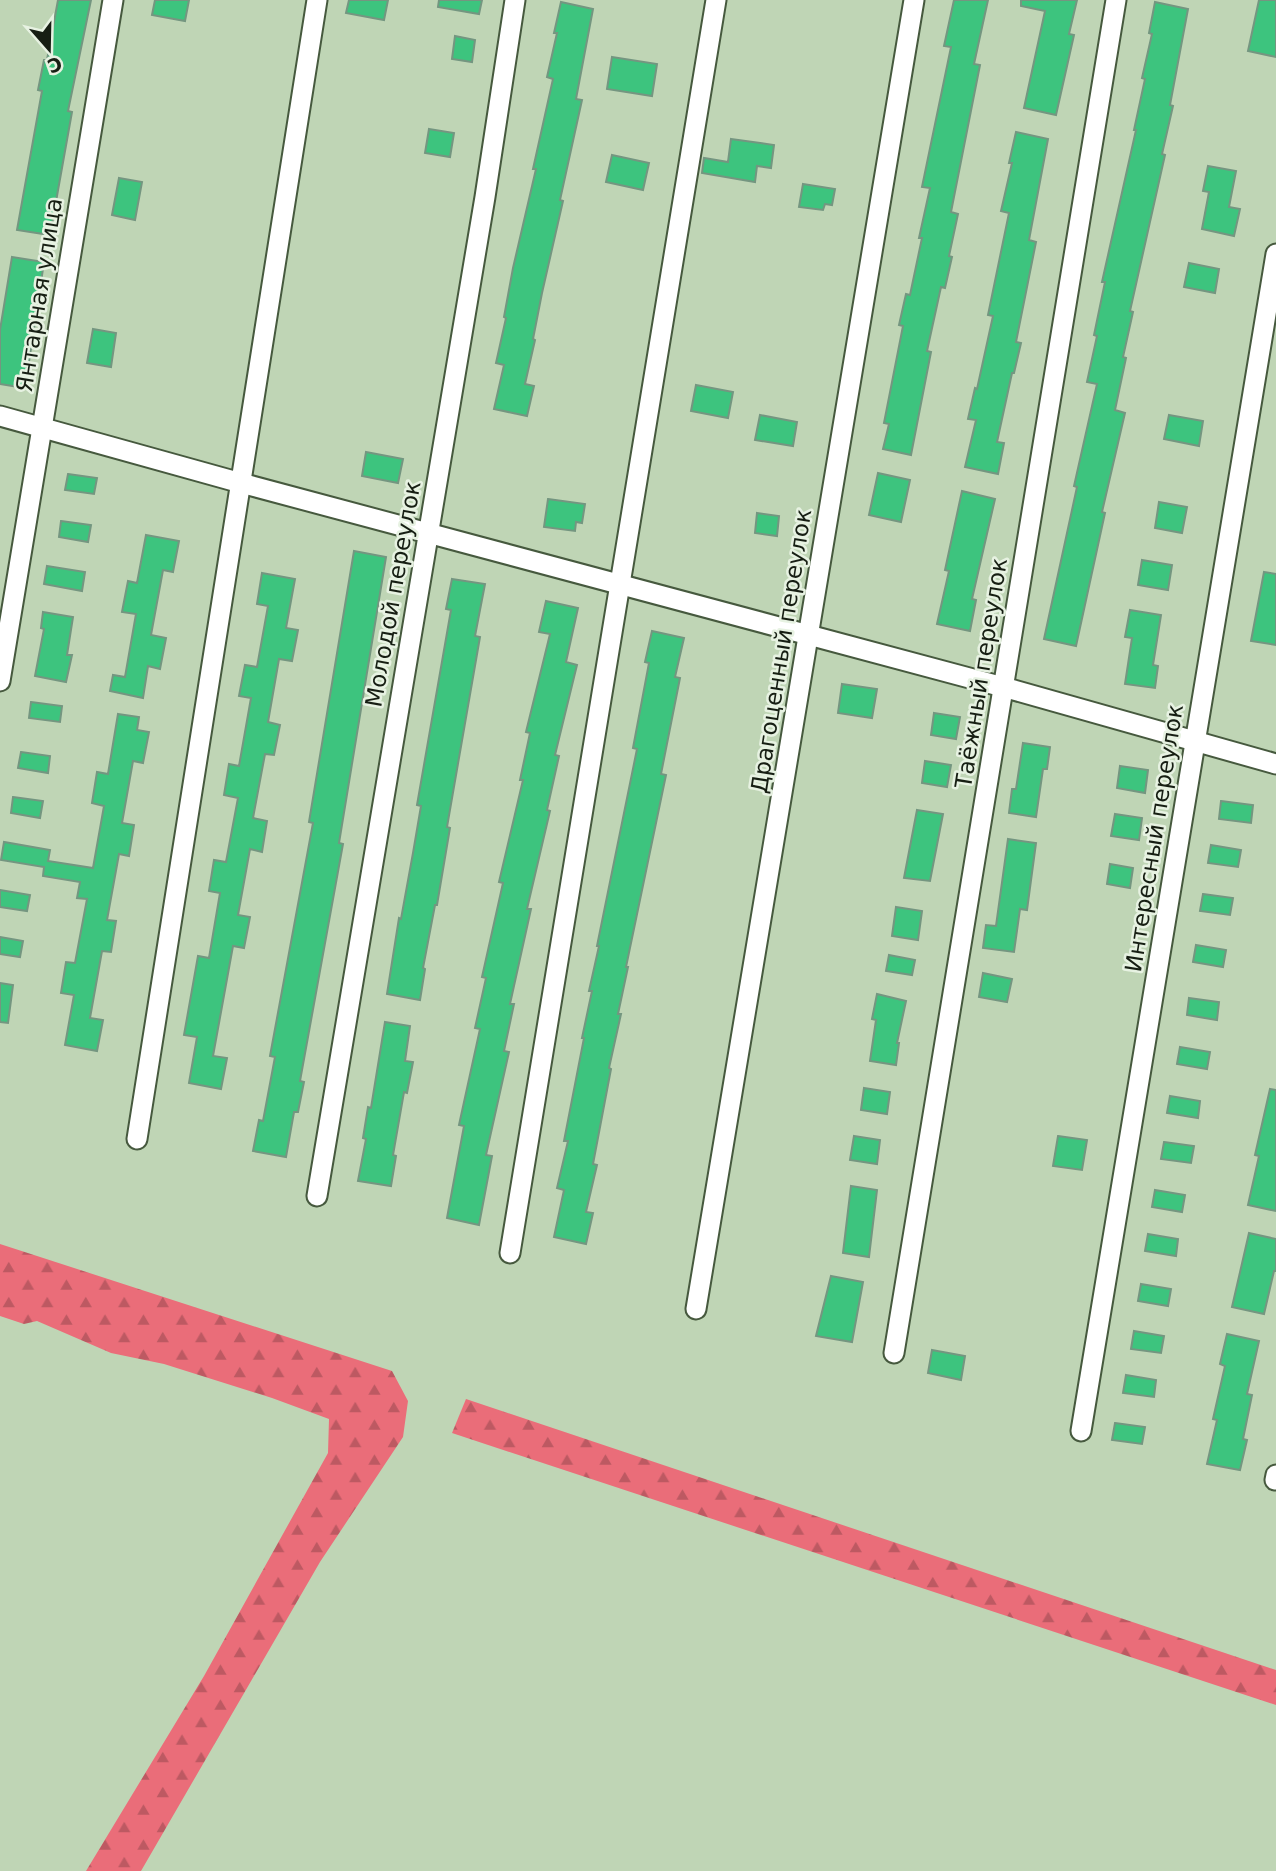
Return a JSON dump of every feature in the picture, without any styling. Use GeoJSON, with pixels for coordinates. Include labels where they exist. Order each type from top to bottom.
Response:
{"type":"FeatureCollection","features":[{"type":"Feature","properties":{"kind":"street","name":"Янтарная улица"},"geometry":{"type":"LineString","coordinates":[[0,681],[113,0]]}},
{"type":"Feature","properties":{"kind":"street"},"geometry":{"type":"LineString","coordinates":[[137,1139],[317,0]]}},
{"type":"Feature","properties":{"kind":"street","name":"Молодой переулок"},"geometry":{"type":"LineString","coordinates":[[317,1196],[515,0]]}},
{"type":"Feature","properties":{"kind":"street"},"geometry":{"type":"LineString","coordinates":[[510,1253],[716,0]]}},
{"type":"Feature","properties":{"kind":"street","name":"Драгоценный переулок"},"geometry":{"type":"LineString","coordinates":[[696,1309],[914,0]]}},
{"type":"Feature","properties":{"kind":"street","name":"Таёжный переулок"},"geometry":{"type":"LineString","coordinates":[[894,1353],[1116,0]]}},
{"type":"Feature","properties":{"kind":"street","name":"Интересный переулок"},"geometry":{"type":"LineString","coordinates":[[1081,1431],[1276,254]]}},
{"type":"Feature","properties":{"kind":"street"},"geometry":{"type":"LineString","coordinates":[[0,416],[1003,687],[1276,764]]}},
{"type":"Feature","properties":{"kind":"green space"},"geometry":{"type":"Polygon","coordinates":[[[0,1244],[392,1371],[408,1401],[403,1437],[320,1562],[141,1871],[86,1871],[204,1676],[328,1453],[329,1419],[164,1364],[111,1353],[37,1321],[24,1324],[0,1316],[0,1244]]]}},
{"type":"Feature","properties":{"kind":"green space"},"geometry":{"type":"Polygon","coordinates":[[[466,1399],[1276,1670],[1276,1705],[452,1433],[466,1399]]]}},
{"type":"Feature","properties":{"kind":"building"},"geometry":{"type":"Polygon","coordinates":[[[58,0],[91,0],[68,111],[72,112],[50,235],[17,230],[42,91],[38,90],[44,60],[47,60],[58,0]]]}},
{"type":"Feature","properties":{"kind":"building"},"geometry":{"type":"Polygon","coordinates":[[[155,0],[189,0],[185,21],[152,15],[155,0]]]}},
{"type":"Feature","properties":{"kind":"building"},"geometry":{"type":"Polygon","coordinates":[[[349,0],[388,0],[384,20],[346,13],[349,0]]]}},
{"type":"Feature","properties":{"kind":"building"},"geometry":{"type":"Polygon","coordinates":[[[439,0],[482,0],[479,14],[438,7],[439,0]]]}},
{"type":"Feature","properties":{"kind":"building"},"geometry":{"type":"Polygon","coordinates":[[[954,0],[988,0],[974,64],[980,65],[951,212],[958,214],[949,256],[952,257],[945,288],[941,287],[927,351],[931,352],[911,455],[883,449],[889,424],[884,423],[903,326],[899,325],[906,294],[910,295],[922,238],[919,238],[930,188],[922,187],[951,47],[944,46],[954,0]]]}},
{"type":"Feature","properties":{"kind":"building"},"geometry":{"type":"Polygon","coordinates":[[[1021,0],[1077,0],[1069,34],[1074,35],[1056,115],[1024,108],[1045,11],[1021,6],[1021,0]]]}},
{"type":"Feature","properties":{"kind":"building"},"geometry":{"type":"Polygon","coordinates":[[[1259,0],[1276,0],[1276,57],[1248,51],[1259,0]]]}},
{"type":"Feature","properties":{"kind":"building"},"geometry":{"type":"Polygon","coordinates":[[[561,2],[593,9],[576,99],[582,100],[525,384],[534,386],[527,416],[494,409],[504,365],[496,363],[553,79],[547,77],[561,2]]]}},
{"type":"Feature","properties":{"kind":"building"},"geometry":{"type":"Polygon","coordinates":[[[1155,2],[1188,9],[1170,105],[1173,106],[1162,154],[1165,155],[1130,311],[1133,312],[1115,410],[1125,413],[1102,512],[1105,513],[1076,646],[1044,639],[1097,384],[1087,382],[1097,336],[1094,335],[1105,282],[1102,282],[1136,130],[1155,2]]]}},
{"type":"Feature","properties":{"kind":"building"},"geometry":{"type":"Polygon","coordinates":[[[455,36],[475,40],[472,62],[452,59],[455,36]]]}},
{"type":"Feature","properties":{"kind":"building"},"geometry":{"type":"Polygon","coordinates":[[[612,57],[657,64],[652,96],[607,89],[612,57]]]}},
{"type":"Feature","properties":{"kind":"building"},"geometry":{"type":"Polygon","coordinates":[[[429,129],[454,133],[450,157],[425,153],[429,129]]]}},
{"type":"Feature","properties":{"kind":"building"},"geometry":{"type":"Polygon","coordinates":[[[1016,132],[1048,139],[1029,240],[1036,242],[1016,342],[1021,343],[997,442],[1004,443],[998,474],[965,467],[976,420],[968,419],[993,316],[988,315],[1009,213],[1001,211],[1016,132]]]}},
{"type":"Feature","properties":{"kind":"building"},"geometry":{"type":"Polygon","coordinates":[[[731,139],[774,145],[771,168],[757,166],[755,182],[702,173],[704,158],[728,162],[731,139]]]}},
{"type":"Feature","properties":{"kind":"building"},"geometry":{"type":"Polygon","coordinates":[[[612,155],[649,163],[643,190],[606,182],[612,155]]]}},
{"type":"Feature","properties":{"kind":"building"},"geometry":{"type":"Polygon","coordinates":[[[1208,166],[1236,171],[1229,207],[1240,209],[1234,236],[1202,229],[1209,192],[1203,191],[1208,166]]]}},
{"type":"Feature","properties":{"kind":"building"},"geometry":{"type":"Polygon","coordinates":[[[119,178],[142,182],[135,220],[112,215],[119,178]]]}},
{"type":"Feature","properties":{"kind":"building"},"geometry":{"type":"Polygon","coordinates":[[[803,184],[835,189],[832,205],[825,204],[823,210],[799,207],[803,184]]]}},
{"type":"Feature","properties":{"kind":"building"},"geometry":{"type":"Polygon","coordinates":[[[12,257],[44,262],[25,388],[0,384],[0,330],[12,257]]]}},
{"type":"Feature","properties":{"kind":"building"},"geometry":{"type":"Polygon","coordinates":[[[1189,263],[1219,269],[1215,293],[1184,287],[1189,263]]]}},
{"type":"Feature","properties":{"kind":"building"},"geometry":{"type":"Polygon","coordinates":[[[93,329],[116,333],[111,367],[87,363],[93,329]]]}},
{"type":"Feature","properties":{"kind":"building"},"geometry":{"type":"Polygon","coordinates":[[[696,385],[733,392],[728,418],[691,411],[696,385]]]}},
{"type":"Feature","properties":{"kind":"building"},"geometry":{"type":"Polygon","coordinates":[[[760,415],[797,422],[793,446],[755,440],[760,415]]]}},
{"type":"Feature","properties":{"kind":"building"},"geometry":{"type":"Polygon","coordinates":[[[1169,415],[1203,421],[1199,446],[1164,439],[1169,415]]]}},
{"type":"Feature","properties":{"kind":"building"},"geometry":{"type":"Polygon","coordinates":[[[366,452],[403,459],[398,483],[362,476],[366,452]]]}},
{"type":"Feature","properties":{"kind":"building"},"geometry":{"type":"Polygon","coordinates":[[[878,473],[910,480],[901,522],[869,515],[878,473]]]}},
{"type":"Feature","properties":{"kind":"building"},"geometry":{"type":"Polygon","coordinates":[[[68,474],[97,478],[94,494],[65,490],[68,474]]]}},
{"type":"Feature","properties":{"kind":"building"},"geometry":{"type":"Polygon","coordinates":[[[962,491],[995,499],[972,599],[976,600],[970,631],[937,624],[949,571],[945,570],[962,491]]]}},
{"type":"Feature","properties":{"kind":"building"},"geometry":{"type":"Polygon","coordinates":[[[548,499],[585,504],[582,523],[576,522],[575,531],[544,527],[548,499]]]}},
{"type":"Feature","properties":{"kind":"building"},"geometry":{"type":"Polygon","coordinates":[[[1159,502],[1187,507],[1182,533],[1155,528],[1159,502]]]}},
{"type":"Feature","properties":{"kind":"building"},"geometry":{"type":"Polygon","coordinates":[[[757,513],[779,516],[777,536],[755,533],[757,513]]]}},
{"type":"Feature","properties":{"kind":"building"},"geometry":{"type":"Polygon","coordinates":[[[61,521],[91,525],[88,542],[59,537],[61,521]]]}},
{"type":"Feature","properties":{"kind":"building"},"geometry":{"type":"Polygon","coordinates":[[[146,535],[179,541],[173,572],[163,570],[151,635],[166,638],[160,669],[148,666],[143,698],[110,691],[113,675],[125,677],[136,614],[122,612],[128,581],[137,583],[146,535]]]}},
{"type":"Feature","properties":{"kind":"building"},"geometry":{"type":"Polygon","coordinates":[[[354,551],[386,557],[339,843],[343,844],[300,1081],[304,1082],[298,1112],[294,1112],[286,1157],[253,1151],[259,1120],[263,1121],[275,1057],[270,1056],[313,823],[309,822],[354,551]]]}},
{"type":"Feature","properties":{"kind":"building"},"geometry":{"type":"Polygon","coordinates":[[[1142,560],[1172,565],[1168,590],[1138,585],[1142,560]]]}},
{"type":"Feature","properties":{"kind":"building"},"geometry":{"type":"Polygon","coordinates":[[[47,566],[85,572],[82,591],[44,584],[47,566]]]}},
{"type":"Feature","properties":{"kind":"building"},"geometry":{"type":"Polygon","coordinates":[[[1264,572],[1276,574],[1276,645],[1251,641],[1264,572]]]}},
{"type":"Feature","properties":{"kind":"building"},"geometry":{"type":"Polygon","coordinates":[[[262,573],[295,579],[286,628],[298,630],[292,661],[279,659],[268,722],[280,725],[274,755],[265,754],[253,818],[267,821],[262,852],[250,849],[238,915],[250,917],[244,948],[233,946],[213,1056],[227,1058],[221,1089],[189,1083],[197,1037],[184,1035],[198,956],[209,958],[220,893],[209,891],[214,860],[226,862],[238,798],[224,795],[229,764],[239,766],[251,698],[239,696],[245,665],[257,667],[268,606],[257,604],[262,573]]]}},
{"type":"Feature","properties":{"kind":"building"},"geometry":{"type":"Polygon","coordinates":[[[452,579],[485,584],[475,636],[480,637],[447,827],[450,828],[437,905],[423,968],[420,1000],[387,994],[421,806],[417,805],[451,610],[446,609],[452,579]]]}},
{"type":"Feature","properties":{"kind":"building"},"geometry":{"type":"Polygon","coordinates":[[[546,601],[578,608],[566,662],[577,665],[555,755],[559,756],[547,810],[550,811],[527,909],[531,909],[510,1004],[514,1004],[504,1051],[509,1052],[486,1155],[492,1156],[479,1225],[447,1218],[464,1126],[459,1125],[480,1029],[475,1028],[486,978],[482,977],[503,883],[499,882],[523,780],[520,780],[530,733],[526,732],[550,634],[539,632],[546,601]]]}},
{"type":"Feature","properties":{"kind":"building"},"geometry":{"type":"Polygon","coordinates":[[[1130,610],[1161,615],[1153,665],[1158,666],[1155,688],[1125,684],[1132,638],[1125,637],[1130,610]]]}},
{"type":"Feature","properties":{"kind":"building"},"geometry":{"type":"Polygon","coordinates":[[[43,612],[73,617],[67,655],[72,655],[66,682],[35,676],[44,629],[41,628],[43,612]]]}},
{"type":"Feature","properties":{"kind":"building"},"geometry":{"type":"Polygon","coordinates":[[[652,631],[684,638],[675,677],[680,678],[661,774],[666,775],[626,967],[618,1014],[621,1014],[593,1164],[597,1165],[586,1212],[593,1213],[586,1244],[554,1237],[564,1190],[557,1188],[568,1141],[564,1141],[592,991],[589,991],[597,946],[637,749],[633,748],[649,663],[645,662],[652,631]]]}},
{"type":"Feature","properties":{"kind":"building"},"geometry":{"type":"Polygon","coordinates":[[[842,684],[877,689],[872,718],[838,713],[842,684]]]}},
{"type":"Feature","properties":{"kind":"building"},"geometry":{"type":"Polygon","coordinates":[[[31,702],[62,706],[60,722],[29,718],[31,702]]]}},
{"type":"Feature","properties":{"kind":"building"},"geometry":{"type":"Polygon","coordinates":[[[934,713],[960,717],[956,739],[931,735],[934,713]]]}},
{"type":"Feature","properties":{"kind":"building"},"geometry":{"type":"Polygon","coordinates":[[[118,714],[139,717],[137,730],[149,732],[143,763],[133,761],[122,823],[134,825],[129,856],[119,854],[107,920],[116,921],[111,952],[102,951],[90,1018],[103,1020],[97,1051],[65,1045],[74,995],[61,993],[66,962],[75,963],[87,899],[77,898],[80,882],[43,876],[44,867],[1,860],[4,842],[50,850],[48,861],[93,868],[104,806],[92,803],[97,772],[108,774],[118,714]]]}},
{"type":"Feature","properties":{"kind":"building"},"geometry":{"type":"Polygon","coordinates":[[[1023,743],[1050,747],[1047,769],[1043,769],[1036,817],[1009,813],[1012,789],[1016,789],[1023,743]]]}},
{"type":"Feature","properties":{"kind":"building"},"geometry":{"type":"Polygon","coordinates":[[[21,752],[50,756],[48,773],[18,768],[21,752]]]}},
{"type":"Feature","properties":{"kind":"building"},"geometry":{"type":"Polygon","coordinates":[[[925,761],[951,765],[947,787],[922,783],[925,761]]]}},
{"type":"Feature","properties":{"kind":"building"},"geometry":{"type":"Polygon","coordinates":[[[1120,766],[1148,770],[1145,793],[1117,788],[1120,766]]]}},
{"type":"Feature","properties":{"kind":"building"},"geometry":{"type":"Polygon","coordinates":[[[13,797],[43,801],[40,818],[11,813],[13,797]]]}},
{"type":"Feature","properties":{"kind":"building"},"geometry":{"type":"Polygon","coordinates":[[[1221,801],[1253,805],[1251,823],[1219,819],[1221,801]]]}},
{"type":"Feature","properties":{"kind":"building"},"geometry":{"type":"Polygon","coordinates":[[[917,810],[943,814],[930,881],[904,878],[917,810]]]}},
{"type":"Feature","properties":{"kind":"building"},"geometry":{"type":"Polygon","coordinates":[[[1115,814],[1142,818],[1139,840],[1111,836],[1115,814]]]}},
{"type":"Feature","properties":{"kind":"building"},"geometry":{"type":"Polygon","coordinates":[[[1008,839],[1036,843],[1027,910],[1020,909],[1014,952],[983,948],[986,925],[996,926],[1008,839]]]}},
{"type":"Feature","properties":{"kind":"building"},"geometry":{"type":"Polygon","coordinates":[[[1211,845],[1241,850],[1238,867],[1208,863],[1211,845]]]}},
{"type":"Feature","properties":{"kind":"building"},"geometry":{"type":"Polygon","coordinates":[[[1110,864],[1133,868],[1130,888],[1107,884],[1110,864]]]}},
{"type":"Feature","properties":{"kind":"building"},"geometry":{"type":"Polygon","coordinates":[[[0,890],[30,895],[27,911],[0,907],[0,890]]]}},
{"type":"Feature","properties":{"kind":"building"},"geometry":{"type":"Polygon","coordinates":[[[1203,894],[1233,898],[1230,915],[1200,911],[1203,894]]]}},
{"type":"Feature","properties":{"kind":"building"},"geometry":{"type":"Polygon","coordinates":[[[896,907],[922,911],[918,940],[892,936],[896,907]]]}},
{"type":"Feature","properties":{"kind":"building"},"geometry":{"type":"Polygon","coordinates":[[[0,937],[23,941],[20,957],[0,954],[0,937]]]}},
{"type":"Feature","properties":{"kind":"building"},"geometry":{"type":"Polygon","coordinates":[[[1196,945],[1226,950],[1223,967],[1193,962],[1196,945]]]}},
{"type":"Feature","properties":{"kind":"building"},"geometry":{"type":"Polygon","coordinates":[[[889,955],[915,960],[912,975],[886,971],[889,955]]]}},
{"type":"Feature","properties":{"kind":"building"},"geometry":{"type":"Polygon","coordinates":[[[983,973],[1012,979],[1007,1002],[979,997],[983,973]]]}},
{"type":"Feature","properties":{"kind":"building"},"geometry":{"type":"Polygon","coordinates":[[[0,983],[13,985],[8,1023],[0,1022],[0,983]]]}},
{"type":"Feature","properties":{"kind":"building"},"geometry":{"type":"Polygon","coordinates":[[[877,994],[906,1001],[897,1043],[896,1065],[870,1061],[876,1020],[872,1019],[877,994]]]}},
{"type":"Feature","properties":{"kind":"building"},"geometry":{"type":"Polygon","coordinates":[[[1189,998],[1219,1002],[1217,1020],[1187,1015],[1189,998]]]}},
{"type":"Feature","properties":{"kind":"building"},"geometry":{"type":"Polygon","coordinates":[[[385,1022],[410,1026],[405,1061],[413,1062],[407,1093],[404,1092],[393,1155],[396,1156],[391,1186],[358,1181],[366,1139],[363,1138],[368,1107],[371,1108],[385,1022]]]}},
{"type":"Feature","properties":{"kind":"building"},"geometry":{"type":"Polygon","coordinates":[[[1180,1047],[1210,1052],[1207,1069],[1177,1064],[1180,1047]]]}},
{"type":"Feature","properties":{"kind":"building"},"geometry":{"type":"Polygon","coordinates":[[[864,1088],[890,1092],[887,1114],[861,1110],[864,1088]]]}},
{"type":"Feature","properties":{"kind":"building"},"geometry":{"type":"Polygon","coordinates":[[[1270,1089],[1276,1090],[1276,1211],[1248,1205],[1259,1156],[1255,1155],[1270,1089]]]}},
{"type":"Feature","properties":{"kind":"building"},"geometry":{"type":"Polygon","coordinates":[[[1170,1096],[1200,1101],[1198,1118],[1167,1113],[1170,1096]]]}},
{"type":"Feature","properties":{"kind":"building"},"geometry":{"type":"Polygon","coordinates":[[[854,1136],[880,1140],[877,1164],[850,1160],[854,1136]]]}},
{"type":"Feature","properties":{"kind":"building"},"geometry":{"type":"Polygon","coordinates":[[[1058,1136],[1087,1140],[1082,1170],[1053,1166],[1058,1136]]]}},
{"type":"Feature","properties":{"kind":"building"},"geometry":{"type":"Polygon","coordinates":[[[1164,1142],[1194,1146],[1191,1163],[1161,1159],[1164,1142]]]}},
{"type":"Feature","properties":{"kind":"building"},"geometry":{"type":"Polygon","coordinates":[[[851,1186],[877,1190],[869,1257],[843,1253],[851,1186]]]}},
{"type":"Feature","properties":{"kind":"building"},"geometry":{"type":"Polygon","coordinates":[[[1155,1190],[1185,1195],[1182,1212],[1152,1207],[1155,1190]]]}},
{"type":"Feature","properties":{"kind":"building"},"geometry":{"type":"Polygon","coordinates":[[[1249,1233],[1276,1239],[1276,1271],[1264,1314],[1232,1307],[1249,1233]]]}},
{"type":"Feature","properties":{"kind":"building"},"geometry":{"type":"Polygon","coordinates":[[[1148,1234],[1178,1239],[1176,1256],[1145,1251],[1148,1234]]]}},
{"type":"Feature","properties":{"kind":"building"},"geometry":{"type":"Polygon","coordinates":[[[831,1276],[863,1282],[852,1342],[816,1336],[831,1276]]]}},
{"type":"Feature","properties":{"kind":"building"},"geometry":{"type":"Polygon","coordinates":[[[1141,1284],[1171,1289],[1168,1306],[1138,1301],[1141,1284]]]}},
{"type":"Feature","properties":{"kind":"building"},"geometry":{"type":"Polygon","coordinates":[[[1134,1331],[1164,1336],[1161,1353],[1131,1349],[1134,1331]]]}},
{"type":"Feature","properties":{"kind":"building"},"geometry":{"type":"Polygon","coordinates":[[[1227,1334],[1259,1341],[1247,1394],[1252,1395],[1243,1439],[1247,1440],[1240,1470],[1207,1464],[1217,1420],[1213,1419],[1225,1366],[1220,1364],[1227,1334]]]}},
{"type":"Feature","properties":{"kind":"building"},"geometry":{"type":"Polygon","coordinates":[[[932,1350],[965,1356],[961,1380],[928,1373],[932,1350]]]}},
{"type":"Feature","properties":{"kind":"building"},"geometry":{"type":"Polygon","coordinates":[[[1126,1375],[1156,1380],[1154,1397],[1123,1393],[1126,1375]]]}},
{"type":"Feature","properties":{"kind":"building"},"geometry":{"type":"Polygon","coordinates":[[[1115,1423],[1145,1427],[1142,1444],[1112,1440],[1115,1423]]]}}]}
